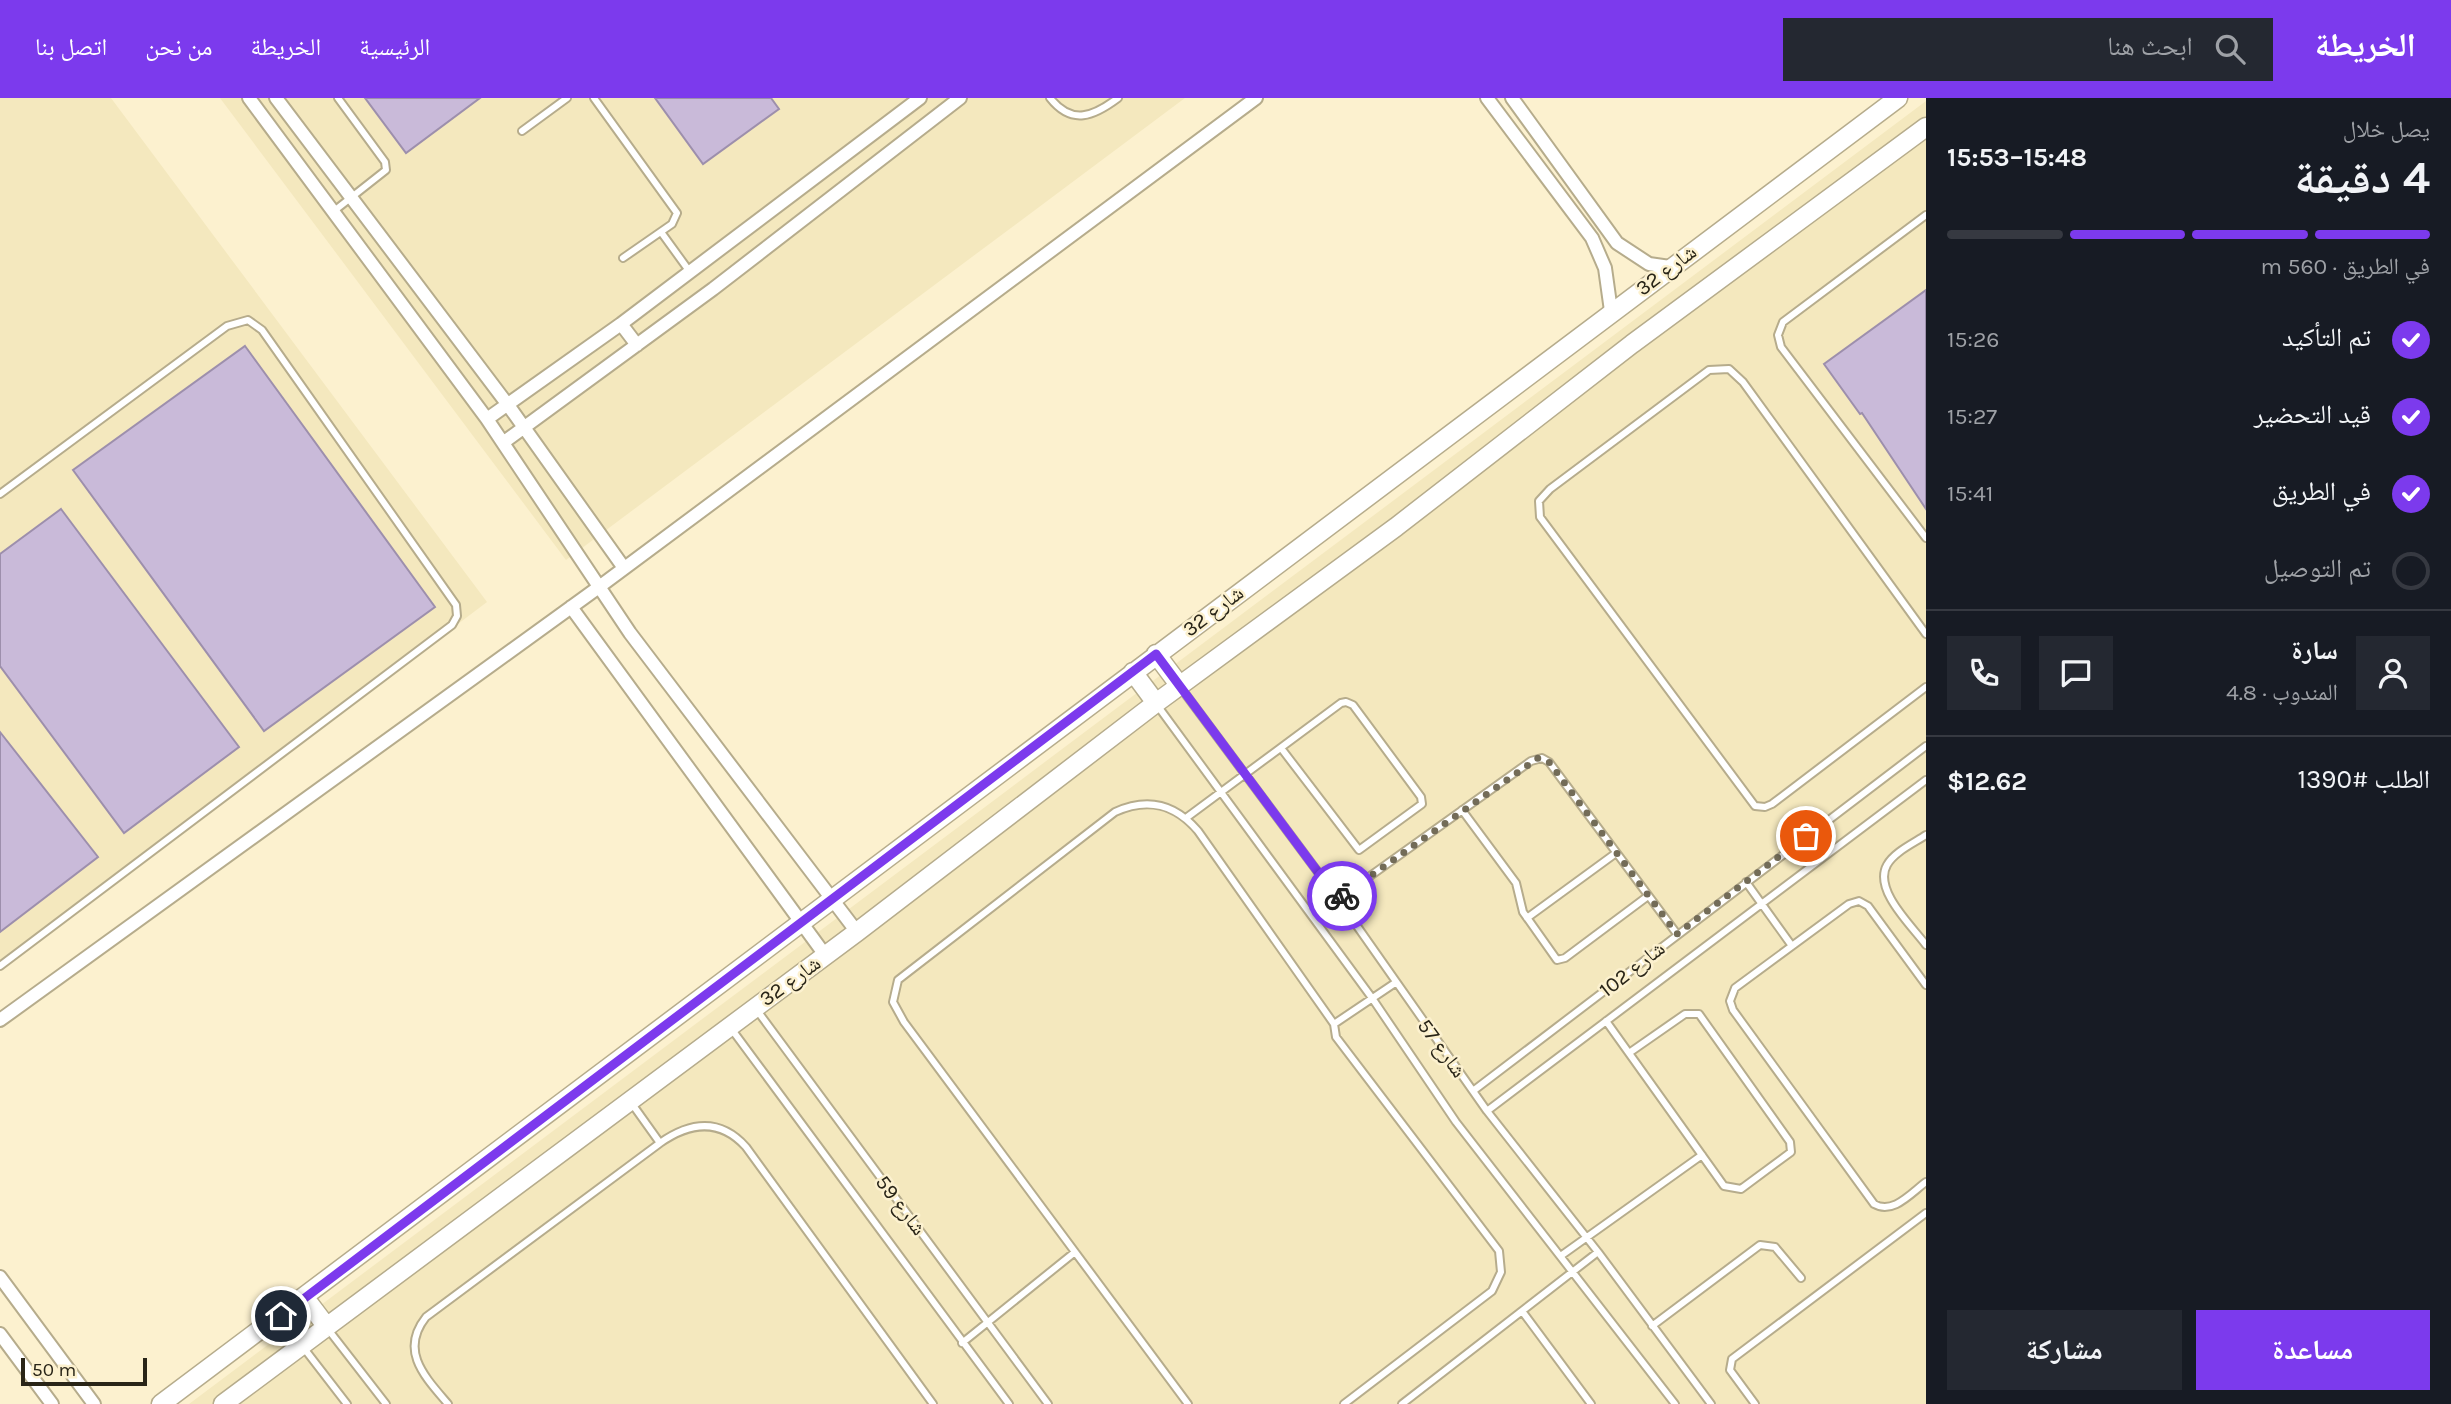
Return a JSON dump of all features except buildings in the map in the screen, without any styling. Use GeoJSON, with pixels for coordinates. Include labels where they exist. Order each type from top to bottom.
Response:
{"type":"FeatureCollection","features":[{"type":"Feature","properties":{"kind":"main road","name":"شارع 32"},"geometry":{"type":"LineString","coordinates":[[161,1404],[1611,311],[1898,98]]}},
{"type":"Feature","properties":{"kind":"main road","name":"شارع 32"},"geometry":{"type":"LineString","coordinates":[[223,1404],[857,932],[1156,703],[1396,527],[1632,344],[1926,127]]}},
{"type":"Feature","properties":{"kind":"main road"},"geometry":{"type":"LineString","coordinates":[[1156,654],[1180,686]]}},
{"type":"Feature","properties":{"kind":"main road"},"geometry":{"type":"LineString","coordinates":[[1133,672],[1156,703]]}},
{"type":"Feature","properties":{"kind":"main road"},"geometry":{"type":"LineString","coordinates":[[305,1298],[327,1327]]}},
{"type":"Feature","properties":{"kind":"main road"},"geometry":{"type":"LineString","coordinates":[[281,1316],[302,1345]]}},
{"type":"Feature","properties":{"kind":"street"},"geometry":{"type":"LineString","coordinates":[[249,98],[488,419],[599,587],[857,932]]}},
{"type":"Feature","properties":{"kind":"street"},"geometry":{"type":"LineString","coordinates":[[276,98],[508,405],[624,568]]}},
{"type":"Feature","properties":{"kind":"street"},"geometry":{"type":"LineString","coordinates":[[488,419],[621,324],[920,98]]}},
{"type":"Feature","properties":{"kind":"street"},"geometry":{"type":"LineString","coordinates":[[504,442],[637,345],[960,98]]}},
{"type":"Feature","properties":{"kind":"street"},"geometry":{"type":"LineString","coordinates":[[0,1020],[599,587],[1256,98]]}},
{"type":"Feature","properties":{"kind":"street"},"geometry":{"type":"LineString","coordinates":[[1487,98],[1592,238],[1605,268],[1611,311]]}},
{"type":"Feature","properties":{"kind":"street"},"geometry":{"type":"LineString","coordinates":[[1512,98],[1617,243],[1649,264],[1670,267]]}},
{"type":"Feature","properties":{"kind":"street"},"geometry":{"type":"LineString","coordinates":[[621,324],[637,345]]}},
{"type":"Feature","properties":{"kind":"street"},"geometry":{"type":"LineString","coordinates":[[571,607],[825,955]]}},
{"type":"Feature","properties":{"kind":"street"},"geometry":{"type":"LineString","coordinates":[[0,1277],[94,1404]]}},
{"type":"Feature","properties":{"kind":"street"},"geometry":{"type":"LineString","coordinates":[[0,1334],[52,1404]]}},
{"type":"Feature","properties":{"kind":"lane"},"geometry":{"type":"LineString","coordinates":[[332,212],[383,175],[386,166],[338,98]]}},
{"type":"Feature","properties":{"kind":"lane"},"geometry":{"type":"LineString","coordinates":[[522,131],[566,98]]}},
{"type":"Feature","properties":{"kind":"lane"},"geometry":{"type":"LineString","coordinates":[[594,98],[676,209],[675,220],[624,258]]}},
{"type":"Feature","properties":{"kind":"lane"},"geometry":{"type":"LineString","coordinates":[[1049,98],[1063,112],[1075,117],[1100,112],[1118,98]]}},
{"type":"Feature","properties":{"kind":"lane"},"geometry":{"type":"LineString","coordinates":[[1926,215],[1783,322],[1778,335],[1781,348],[1926,538]]}},
{"type":"Feature","properties":{"kind":"lane"},"geometry":{"type":"LineString","coordinates":[[661,232],[690,272]]}},
{"type":"Feature","properties":{"kind":"lane"},"geometry":{"type":"LineString","coordinates":[[0,494],[227,326],[248,320],[262,330],[449,594],[456,605],[457,616],[452,625],[0,966]]}},
{"type":"Feature","properties":{"kind":"lane"},"geometry":{"type":"LineString","coordinates":[[1926,634],[1743,382],[1729,369],[1709,370],[1560,481],[1539,501],[1540,517],[1755,806],[1765,807],[1772,804],[1926,687]]}},
{"type":"Feature","properties":{"kind":"lane","name":"شارع 57"},"geometry":{"type":"LineString","coordinates":[[1180,686],[1244,776],[1338,899],[1473,1091],[1711,1404]]}},
{"type":"Feature","properties":{"kind":"lane"},"geometry":{"type":"LineString","coordinates":[[1186,818],[1341,703],[1349,702],[1423,802],[1383,835],[1359,850],[1281,748]]}},
{"type":"Feature","properties":{"kind":"lane","name":"شارع 57"},"geometry":{"type":"LineString","coordinates":[[1156,703],[1372,998],[1456,1122],[1562,1255],[1675,1404]]}},
{"type":"Feature","properties":{"kind":"lane","name":"شارع 102"},"geometry":{"type":"LineString","coordinates":[[1473,1091],[1926,746]]}},
{"type":"Feature","properties":{"kind":"lane"},"geometry":{"type":"LineString","coordinates":[[1338,899],[1534,759],[1542,758],[1549,762],[1677,934]]}},
{"type":"Feature","properties":{"kind":"lane","name":"شارع 102"},"geometry":{"type":"LineString","coordinates":[[1488,1111],[1761,902],[1926,780]]}},
{"type":"Feature","properties":{"kind":"lane"},"geometry":{"type":"LineString","coordinates":[[1188,1404],[904,1023],[893,1002],[894,991],[907,973],[1115,812],[1144,803],[1174,809],[1186,818],[1334,1024],[1336,1037],[1499,1251],[1501,1272],[1492,1291],[1344,1404]]}},
{"type":"Feature","properties":{"kind":"lane"},"geometry":{"type":"LineString","coordinates":[[1462,810],[1516,883],[1527,918],[1553,958],[1561,960],[1648,895]]}},
{"type":"Feature","properties":{"kind":"lane"},"geometry":{"type":"LineString","coordinates":[[1926,835],[1894,857],[1888,864],[1884,880],[1890,895],[1926,945]]}},
{"type":"Feature","properties":{"kind":"lane"},"geometry":{"type":"LineString","coordinates":[[1527,918],[1616,853]]}},
{"type":"Feature","properties":{"kind":"lane"},"geometry":{"type":"LineString","coordinates":[[1746,882],[1792,946]]}},
{"type":"Feature","properties":{"kind":"lane"},"geometry":{"type":"LineString","coordinates":[[1926,985],[1868,906],[1859,901],[1849,904],[1735,988],[1730,996],[1733,1010],[1874,1205],[1883,1208],[1893,1206],[1926,1182]]}},
{"type":"Feature","properties":{"kind":"lane"},"geometry":{"type":"LineString","coordinates":[[1334,1024],[1395,983]]}},
{"type":"Feature","properties":{"kind":"lane","name":"شارع 59"},"geometry":{"type":"LineString","coordinates":[[754,1007],[1048,1404]]}},
{"type":"Feature","properties":{"kind":"lane"},"geometry":{"type":"LineString","coordinates":[[1606,1021],[1724,1186],[1735,1190],[1746,1186],[1787,1156],[1792,1147],[1699,1014],[1685,1014],[1629,1053]]}},
{"type":"Feature","properties":{"kind":"lane","name":"شارع 59"},"geometry":{"type":"LineString","coordinates":[[729,1025],[1009,1404]]}},
{"type":"Feature","properties":{"kind":"lane"},"geometry":{"type":"LineString","coordinates":[[629,1100],[660,1143]]}},
{"type":"Feature","properties":{"kind":"lane"},"geometry":{"type":"LineString","coordinates":[[448,1404],[415,1360],[415,1337],[426,1317],[660,1143],[685,1128],[698,1125],[725,1130],[737,1137],[933,1404]]}},
{"type":"Feature","properties":{"kind":"lane"},"geometry":{"type":"LineString","coordinates":[[1562,1255],[1702,1155]]}},
{"type":"Feature","properties":{"kind":"lane"},"geometry":{"type":"LineString","coordinates":[[1755,1404],[1730,1370],[1732,1359],[1926,1213]]}},
{"type":"Feature","properties":{"kind":"lane"},"geometry":{"type":"LineString","coordinates":[[1652,1326],[1760,1245],[1775,1247],[1801,1278]]}},
{"type":"Feature","properties":{"kind":"lane"},"geometry":{"type":"LineString","coordinates":[[962,1343],[1075,1252]]}},
{"type":"Feature","properties":{"kind":"lane"},"geometry":{"type":"LineString","coordinates":[[1402,1404],[1598,1252]]}},
{"type":"Feature","properties":{"kind":"lane"},"geometry":{"type":"LineString","coordinates":[[1522,1311],[1591,1404]]}},
{"type":"Feature","properties":{"kind":"lane"},"geometry":{"type":"LineString","coordinates":[[327,1327],[386,1404]]}},
{"type":"Feature","properties":{"kind":"lane"},"geometry":{"type":"LineString","coordinates":[[302,1345],[347,1404]]}},
{"type":"Feature","properties":{"kind":"shaded area"},"geometry":{"type":"Polygon","coordinates":[[[0,98],[111,98],[487,602],[0,970],[0,98]]]}},
{"type":"Feature","properties":{"kind":"shaded area"},"geometry":{"type":"Polygon","coordinates":[[[220,98],[1185,98],[566,560],[220,98]]]}},
{"type":"Feature","properties":{"kind":"shaded area"},"geometry":{"type":"Polygon","coordinates":[[[1926,101],[1926,1404],[189,1404],[1926,101]]]}},
{"type":"Feature","properties":{"kind":"way so far"},"geometry":{"type":"LineString","coordinates":[[1342,896],[1538,758],[1549,762],[1677,934],[1806,836]]}},
{"type":"Feature","properties":{"kind":"route"},"geometry":{"type":"LineString","coordinates":[[281,1316],[1156,654],[1244,776],[1338,899],[1342,896]]}}]}
